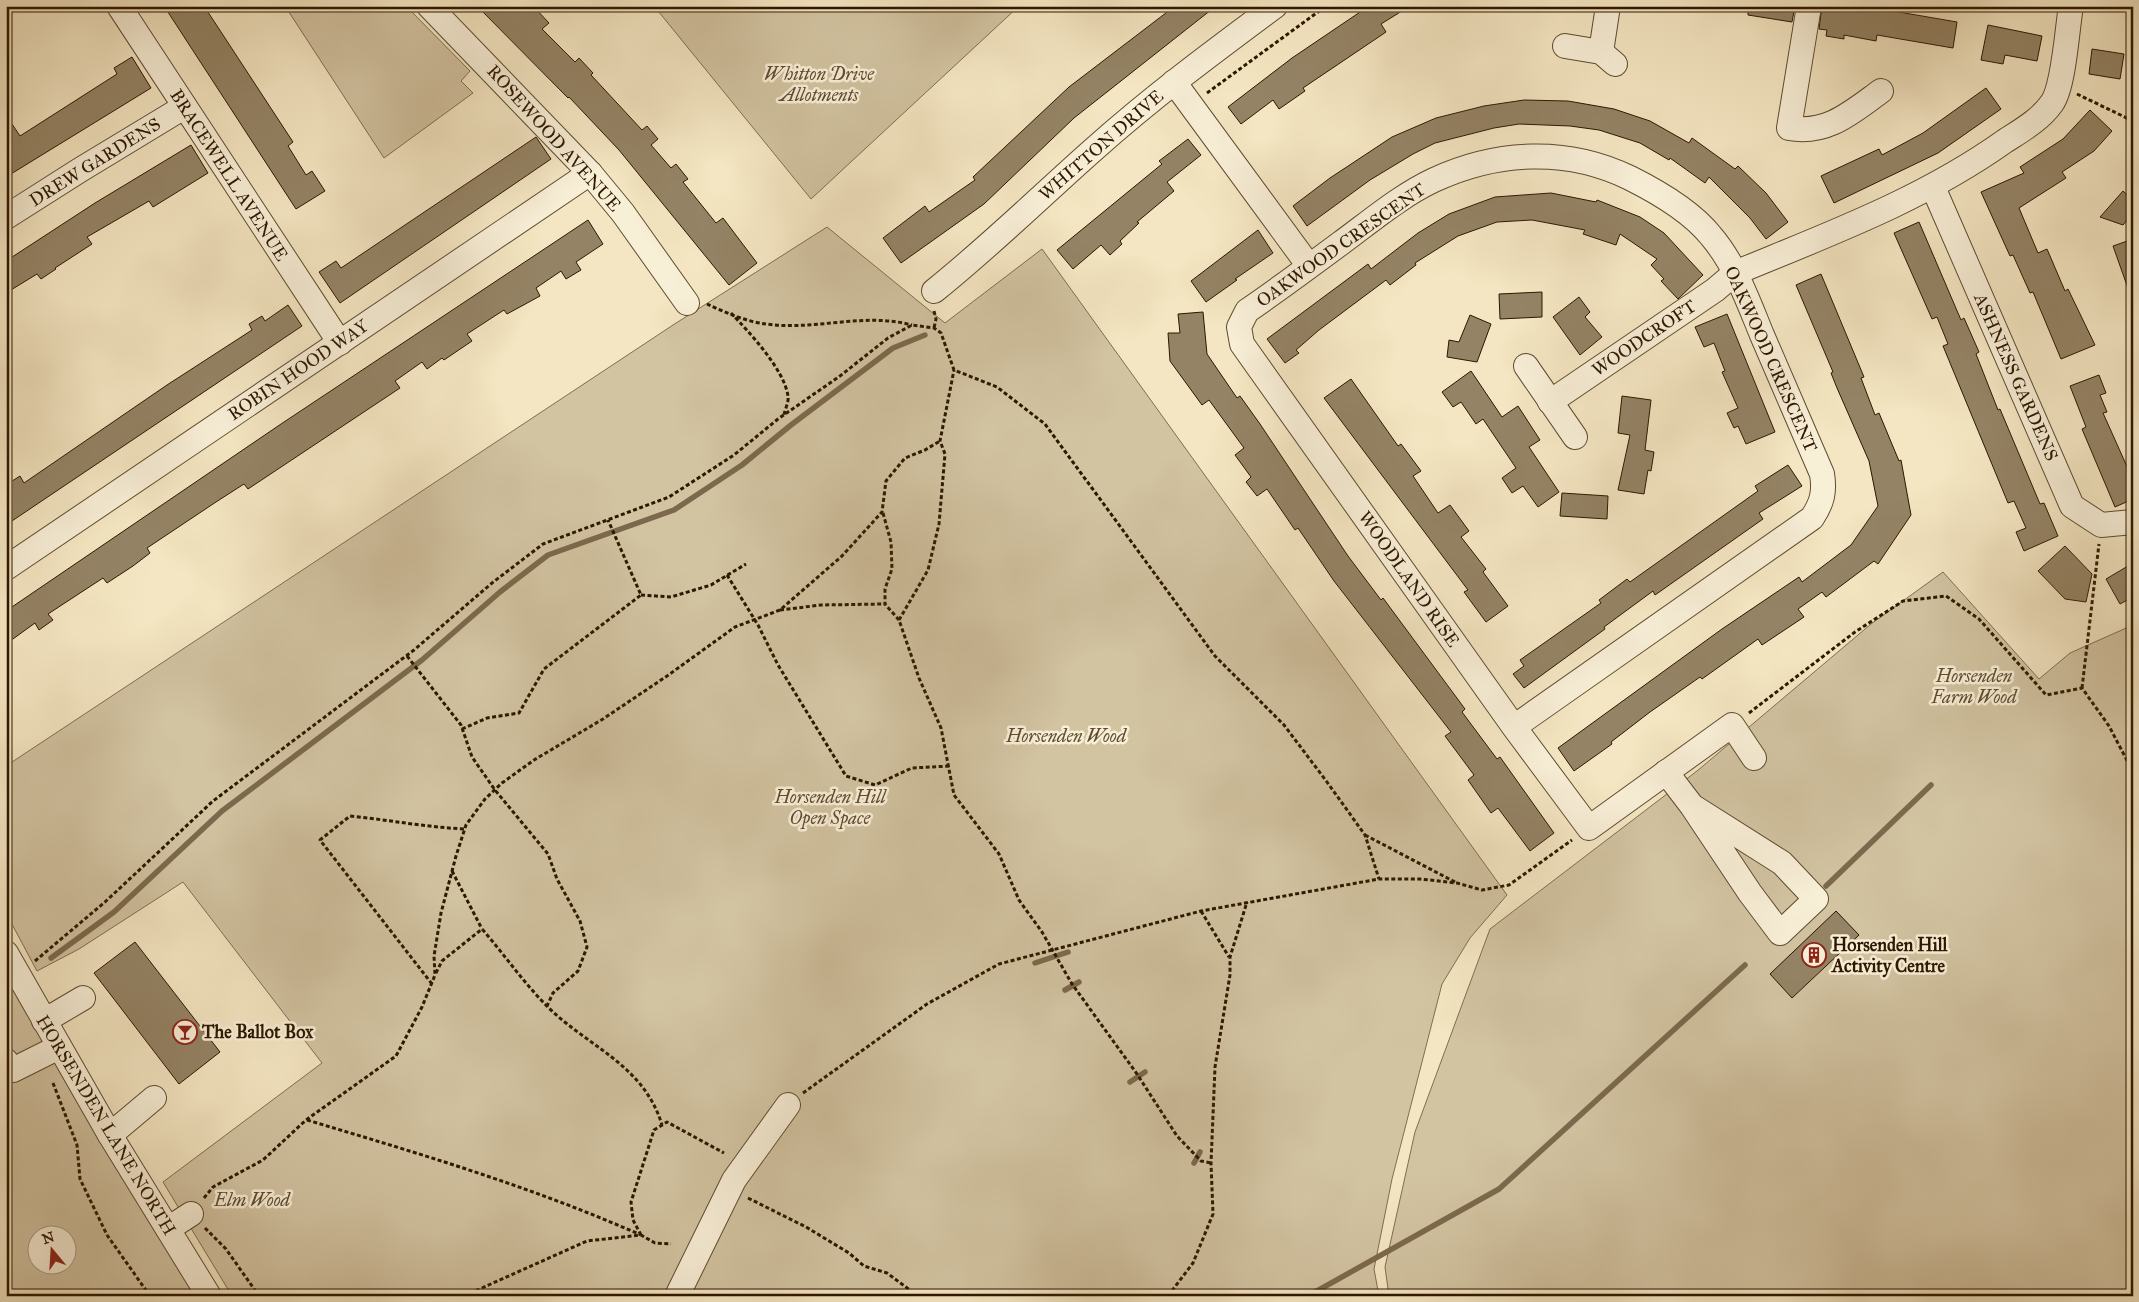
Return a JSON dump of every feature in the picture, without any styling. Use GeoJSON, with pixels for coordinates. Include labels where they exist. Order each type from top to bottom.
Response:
{"type":"FeatureCollection","features":[{"type":"Feature","properties":{"kind":"street","name":"BRACEWELL AVENUE"},"geometry":{"type":"LineString","coordinates":[[118,6],[340,343]]}},
{"type":"Feature","properties":{"kind":"street","name":"ROSEWOOD AVENUE"},"geometry":{"type":"LineString","coordinates":[[430,6],[590,173],[623,213],[687,303]]}},
{"type":"Feature","properties":{"kind":"street","name":"WHITTON DRIVE"},"geometry":{"type":"LineString","coordinates":[[934,291],[960,270],[1094,149],[1174,82],[1275,6]]}},
{"type":"Feature","properties":{"kind":"street"},"geometry":{"type":"LineString","coordinates":[[1565,46],[1608,58],[1608,6]]}},
{"type":"Feature","properties":{"kind":"street"},"geometry":{"type":"LineString","coordinates":[[1809,6],[1789,128],[1801,130],[1822,129],[1853,111],[1881,91]]}},
{"type":"Feature","properties":{"kind":"street"},"geometry":{"type":"LineString","coordinates":[[1735,273],[1897,206],[1933,187],[1990,152],[2041,117],[2053,101],[2059,85],[2071,6]]}},
{"type":"Feature","properties":{"kind":"street"},"geometry":{"type":"LineString","coordinates":[[1174,82],[1310,266]]}},
{"type":"Feature","properties":{"kind":"street","name":"DREW GARDENS"},"geometry":{"type":"LineString","coordinates":[[6,217],[184,107]]}},
{"type":"Feature","properties":{"kind":"street","name":"OAKWOOD CRESCENT"},"geometry":{"type":"LineString","coordinates":[[1239,327],[1247,311],[1392,205],[1432,181],[1470,165],[1506,157],[1543,156],[1578,160],[1613,170],[1646,186],[1679,207],[1710,235],[1735,273],[1822,474],[1824,486],[1822,504],[1812,518],[1514,727]]}},
{"type":"Feature","properties":{"kind":"street","name":"ROBIN HOOD WAY"},"geometry":{"type":"LineString","coordinates":[[6,568],[590,173]]}},
{"type":"Feature","properties":{"kind":"street","name":"ASHNESS GARDENS"},"geometry":{"type":"LineString","coordinates":[[1933,187],[2072,506],[2101,525]]}},
{"type":"Feature","properties":{"kind":"street","name":"WOODCROFT"},"geometry":{"type":"LineString","coordinates":[[1550,402],[1715,290],[1735,273]]}},
{"type":"Feature","properties":{"kind":"street","name":"WOODLAND RISE"},"geometry":{"type":"LineString","coordinates":[[1239,327],[1242,344],[1514,727],[1589,828]]}},
{"type":"Feature","properties":{"kind":"street"},"geometry":{"type":"LineString","coordinates":[[1526,366],[1575,437]]}},
{"type":"Feature","properties":{"kind":"street"},"geometry":{"type":"LineString","coordinates":[[2101,525],[2133,522]]}},
{"type":"Feature","properties":{"kind":"street"},"geometry":{"type":"LineString","coordinates":[[1589,828],[1732,725],[1754,758]]}},
{"type":"Feature","properties":{"kind":"street"},"geometry":{"type":"LineString","coordinates":[[1666,772],[1692,806],[1750,893],[1780,933],[1816,899],[1782,863],[1692,806]]}},
{"type":"Feature","properties":{"kind":"street","name":"HORSENDEN LANE NORTH"},"geometry":{"type":"LineString","coordinates":[[6,953],[44,1021],[49,1052],[110,1135],[209,1296]]}},
{"type":"Feature","properties":{"kind":"street"},"geometry":{"type":"LineString","coordinates":[[44,1021],[83,998]]}},
{"type":"Feature","properties":{"kind":"street"},"geometry":{"type":"LineString","coordinates":[[6,1062],[13,1070],[49,1052]]}},
{"type":"Feature","properties":{"kind":"street"},"geometry":{"type":"LineString","coordinates":[[110,1135],[154,1098]]}},
{"type":"Feature","properties":{"kind":"street"},"geometry":{"type":"LineString","coordinates":[[677,1296],[734,1180],[788,1105]]}},
{"type":"Feature","properties":{"kind":"street"},"geometry":{"type":"LineString","coordinates":[[168,1229],[191,1214]]}},
{"type":"Feature","properties":{"kind":"path"},"geometry":{"type":"LineString","coordinates":[[1190,105],[1326,6]]}},
{"type":"Feature","properties":{"kind":"path"},"geometry":{"type":"LineString","coordinates":[[2059,85],[2133,121]]}},
{"type":"Feature","properties":{"kind":"path"},"geometry":{"type":"LineString","coordinates":[[687,303],[696,298],[730,313],[765,324],[796,325],[879,318],[934,328],[941,334],[954,370],[940,441],[945,454],[939,524],[928,570],[899,620]]}},
{"type":"Feature","properties":{"kind":"path"},"geometry":{"type":"LineString","coordinates":[[730,313],[750,332],[786,387],[788,398],[784,415]]}},
{"type":"Feature","properties":{"kind":"path"},"geometry":{"type":"LineString","coordinates":[[934,328],[935,316]]}},
{"type":"Feature","properties":{"kind":"path"},"geometry":{"type":"LineString","coordinates":[[30,963],[37,960],[105,902],[213,801],[408,657],[492,583],[543,544],[608,522],[669,498],[734,455],[784,415],[840,376],[888,338],[912,325]]}},
{"type":"Feature","properties":{"kind":"path"},"geometry":{"type":"LineString","coordinates":[[954,370],[997,388],[1045,424],[1215,656],[1284,725],[1365,835],[1379,879]]}},
{"type":"Feature","properties":{"kind":"path"},"geometry":{"type":"LineString","coordinates":[[940,441],[925,450],[905,458],[886,481],[882,512],[891,542],[892,569],[885,589],[885,604],[899,620],[920,678],[942,728],[954,795],[999,854],[1019,900],[1054,952],[1073,986],[1138,1076],[1177,1136],[1201,1160],[1211,1163]]}},
{"type":"Feature","properties":{"kind":"path"},"geometry":{"type":"LineString","coordinates":[[780,610],[842,556],[882,512]]}},
{"type":"Feature","properties":{"kind":"path"},"geometry":{"type":"LineString","coordinates":[[608,522],[641,595]]}},
{"type":"Feature","properties":{"kind":"path"},"geometry":{"type":"LineString","coordinates":[[2101,525],[2082,688],[2109,726],[2133,772]]}},
{"type":"Feature","properties":{"kind":"path"},"geometry":{"type":"LineString","coordinates":[[462,729],[488,718],[519,713],[544,669],[641,595],[671,596],[710,585],[746,564]]}},
{"type":"Feature","properties":{"kind":"path"},"geometry":{"type":"LineString","coordinates":[[727,575],[756,620],[778,665],[846,776],[875,785],[912,768],[950,766]]}},
{"type":"Feature","properties":{"kind":"path"},"geometry":{"type":"LineString","coordinates":[[1732,725],[1855,632],[1903,601],[1946,596],[1978,619],[2046,695],[2082,688]]}},
{"type":"Feature","properties":{"kind":"path"},"geometry":{"type":"LineString","coordinates":[[435,975],[434,956],[441,914],[464,829],[485,799],[495,790],[534,760],[603,719],[667,676],[734,627],[780,610],[821,605],[885,604]]}},
{"type":"Feature","properties":{"kind":"path"},"geometry":{"type":"LineString","coordinates":[[408,657],[418,673],[450,711],[462,729],[472,757],[495,790],[548,854],[557,880],[580,921],[587,947],[578,972],[553,993],[547,1006]]}},
{"type":"Feature","properties":{"kind":"path"},"geometry":{"type":"LineString","coordinates":[[432,984],[320,840],[350,816],[384,819],[425,827],[464,829]]}},
{"type":"Feature","properties":{"kind":"path"},"geometry":{"type":"LineString","coordinates":[[788,1105],[927,1004],[999,964],[1054,952],[1201,911],[1379,879],[1420,879],[1456,883],[1482,890],[1508,885],[1589,828]]}},
{"type":"Feature","properties":{"kind":"path"},"geometry":{"type":"LineString","coordinates":[[1365,835],[1456,883]]}},
{"type":"Feature","properties":{"kind":"path"},"geometry":{"type":"LineString","coordinates":[[452,871],[482,929],[547,1006],[633,1073],[658,1111],[662,1125]]}},
{"type":"Feature","properties":{"kind":"path"},"geometry":{"type":"LineString","coordinates":[[1168,1296],[1193,1263],[1212,1214],[1211,1163],[1215,1067],[1230,975],[1230,957],[1247,902]]}},
{"type":"Feature","properties":{"kind":"path"},"geometry":{"type":"LineString","coordinates":[[1201,911],[1230,957]]}},
{"type":"Feature","properties":{"kind":"path"},"geometry":{"type":"LineString","coordinates":[[259,1296],[226,1249],[191,1214],[213,1187],[263,1160],[306,1120],[396,1056],[442,961],[482,929]]}},
{"type":"Feature","properties":{"kind":"path"},"geometry":{"type":"LineString","coordinates":[[49,1052],[54,1084],[77,1145],[80,1179],[107,1235],[150,1296]]}},
{"type":"Feature","properties":{"kind":"path"},"geometry":{"type":"LineString","coordinates":[[306,1120],[485,1174],[596,1215],[655,1243],[671,1244]]}},
{"type":"Feature","properties":{"kind":"path"},"geometry":{"type":"LineString","coordinates":[[641,1235],[633,1220],[631,1202],[654,1130],[667,1122],[724,1153]]}},
{"type":"Feature","properties":{"kind":"path"},"geometry":{"type":"LineString","coordinates":[[742,1195],[806,1227],[849,1253],[864,1266],[887,1273],[918,1296]]}},
{"type":"Feature","properties":{"kind":"path"},"geometry":{"type":"LineString","coordinates":[[464,1296],[587,1240],[641,1235]]}},
{"type":"Feature","properties":{"kind":"green space"},"geometry":{"type":"Polygon","coordinates":[[[285,6],[406,6],[470,71],[461,81],[473,93],[384,158],[285,6]]]}},
{"type":"Feature","properties":{"kind":"green space","name":"Whitton Drive Allotments"},"geometry":{"type":"Polygon","coordinates":[[[654,6],[1019,6],[811,199],[654,6]]]}},
{"type":"Feature","properties":{"kind":"green space","name":"Horsenden Wood"},"geometry":{"type":"Polygon","coordinates":[[[827,227],[945,323],[1042,249],[1507,895],[1470,938],[1442,984],[1392,1179],[1374,1269],[1379,1296],[232,1296],[163,1182],[322,1063],[183,882],[79,949],[37,971],[6,913],[6,766],[673,325],[827,227]]]}},
{"type":"Feature","properties":{"kind":"green space","name":"Horsenden Hill Activity Centre"},"geometry":{"type":"Polygon","coordinates":[[[1943,572],[2039,679],[2070,653],[2133,625],[2133,1296],[1389,1296],[1385,1267],[1415,1132],[1490,929],[1697,771],[1871,624],[1943,572]]]}},
{"type":"Feature","properties":{"kind":"green space"},"geometry":{"type":"Polygon","coordinates":[[[6,977],[200,1296],[6,1296],[6,977]]]}},
{"type":"Feature","properties":{"kind":"building"},"geometry":{"type":"Polygon","coordinates":[[[164,6],[204,6],[293,142],[288,146],[306,175],[312,171],[325,191],[296,209],[164,6]]]}},
{"type":"Feature","properties":{"kind":"building"},"geometry":{"type":"Polygon","coordinates":[[[477,6],[533,6],[549,23],[542,29],[575,62],[579,58],[593,73],[591,75],[642,130],[647,126],[658,139],[651,145],[671,168],[676,164],[688,179],[683,182],[716,223],[723,218],[757,263],[729,285],[619,150],[569,97],[477,6]]]}},
{"type":"Feature","properties":{"kind":"building"},"geometry":{"type":"Polygon","coordinates":[[[1175,6],[1216,6],[1074,118],[984,204],[901,263],[883,238],[925,206],[929,212],[975,180],[973,177],[1069,87],[1175,6]]]}},
{"type":"Feature","properties":{"kind":"building"},"geometry":{"type":"Polygon","coordinates":[[[1369,6],[1410,6],[1381,24],[1386,32],[1303,88],[1305,91],[1279,109],[1273,100],[1241,124],[1228,107],[1292,58],[1369,6]]]}},
{"type":"Feature","properties":{"kind":"building"},"geometry":{"type":"Polygon","coordinates":[[[1748,6],[1795,6],[1792,22],[1748,15],[1748,6]]]}},
{"type":"Feature","properties":{"kind":"building"},"geometry":{"type":"Polygon","coordinates":[[[1822,6],[1864,6],[1957,22],[1953,48],[1877,35],[1876,41],[1844,35],[1844,39],[1826,36],[1827,30],[1819,29],[1822,6]]]}},
{"type":"Feature","properties":{"kind":"building"},"geometry":{"type":"Polygon","coordinates":[[[1988,25],[2042,36],[2037,61],[2005,55],[2003,64],[1981,60],[1988,25]]]}},
{"type":"Feature","properties":{"kind":"building"},"geometry":{"type":"Polygon","coordinates":[[[2092,49],[2124,54],[2120,79],[2089,74],[2092,49]]]}},
{"type":"Feature","properties":{"kind":"building"},"geometry":{"type":"Polygon","coordinates":[[[132,57],[151,88],[6,177],[6,115],[20,136],[117,74],[114,68],[132,57]]]}},
{"type":"Feature","properties":{"kind":"building"},"geometry":{"type":"Polygon","coordinates":[[[1986,88],[2001,109],[1938,153],[1834,203],[1821,176],[1879,149],[1882,155],[1923,133],[1986,88]]]}},
{"type":"Feature","properties":{"kind":"building"},"geometry":{"type":"Polygon","coordinates":[[[1524,100],[1568,101],[1614,109],[1650,121],[1689,143],[1692,138],[1735,169],[1738,166],[1766,193],[1788,222],[1766,239],[1750,218],[1709,177],[1705,183],[1670,158],[1669,160],[1640,143],[1599,130],[1570,126],[1519,124],[1494,128],[1435,143],[1370,180],[1307,226],[1293,206],[1330,178],[1392,137],[1436,118],[1484,106],[1524,100]]]}},
{"type":"Feature","properties":{"kind":"building"},"geometry":{"type":"Polygon","coordinates":[[[2090,110],[2112,131],[2094,151],[2062,172],[2066,178],[2019,208],[2038,253],[2047,249],[2065,291],[2068,289],[2095,345],[2061,359],[2033,292],[2030,293],[2013,255],[2010,256],[1981,192],[2024,173],[2020,167],[2063,139],[2090,110]]]}},
{"type":"Feature","properties":{"kind":"building"},"geometry":{"type":"Polygon","coordinates":[[[536,137],[551,159],[340,303],[319,272],[336,261],[341,268],[536,137]]]}},
{"type":"Feature","properties":{"kind":"building"},"geometry":{"type":"Polygon","coordinates":[[[1188,139],[1201,155],[1167,182],[1174,191],[1137,222],[1139,223],[1120,241],[1122,244],[1110,255],[1101,245],[1073,269],[1057,250],[1162,164],[1159,161],[1188,139]]]}},
{"type":"Feature","properties":{"kind":"building"},"geometry":{"type":"Polygon","coordinates":[[[191,145],[208,173],[153,207],[149,201],[87,237],[92,244],[56,269],[41,279],[37,274],[6,293],[6,261],[95,203],[191,145]]]}},
{"type":"Feature","properties":{"kind":"building"},"geometry":{"type":"Polygon","coordinates":[[[2123,191],[2133,200],[2133,213],[2123,225],[2100,217],[2123,191]]]}},
{"type":"Feature","properties":{"kind":"building"},"geometry":{"type":"Polygon","coordinates":[[[1551,193],[1596,202],[1597,200],[1640,217],[1664,233],[1703,275],[1678,299],[1661,281],[1664,279],[1651,265],[1657,259],[1620,234],[1616,245],[1583,234],[1585,230],[1532,220],[1497,222],[1458,236],[1415,263],[1416,265],[1390,285],[1386,280],[1319,330],[1296,350],[1299,353],[1285,363],[1267,339],[1368,264],[1371,269],[1418,233],[1449,214],[1495,197],[1551,193]]]}},
{"type":"Feature","properties":{"kind":"building"},"geometry":{"type":"Polygon","coordinates":[[[588,220],[603,244],[576,262],[581,270],[566,279],[561,271],[536,288],[540,296],[507,314],[504,310],[467,334],[472,341],[444,360],[442,358],[427,369],[422,362],[395,381],[400,388],[248,489],[244,484],[216,502],[147,548],[150,553],[107,583],[103,578],[48,614],[53,620],[39,630],[35,623],[6,644],[6,611],[281,424],[588,220]]]}},
{"type":"Feature","properties":{"kind":"building"},"geometry":{"type":"Polygon","coordinates":[[[1919,222],[1961,320],[1964,318],[1979,352],[1976,354],[1998,410],[2000,409],[2040,504],[2044,503],[2058,536],[2024,551],[2016,532],[2026,528],[2014,501],[2008,503],[1943,346],[1948,344],[1937,317],[1932,319],[1894,233],[1919,222]]]}},
{"type":"Feature","properties":{"kind":"building"},"geometry":{"type":"Polygon","coordinates":[[[1258,230],[1273,253],[1206,302],[1191,281],[1258,230]]]}},
{"type":"Feature","properties":{"kind":"building"},"geometry":{"type":"Polygon","coordinates":[[[2133,239],[2133,294],[2130,294],[2113,246],[2133,239]]]}},
{"type":"Feature","properties":{"kind":"building"},"geometry":{"type":"Polygon","coordinates":[[[1821,274],[1864,377],[1861,378],[1875,415],[1879,413],[1899,461],[1901,460],[1911,515],[1878,564],[1874,561],[1826,597],[1822,592],[1798,609],[1804,617],[1762,645],[1758,639],[1702,679],[1700,677],[1650,712],[1611,742],[1612,744],[1574,771],[1558,748],[1722,629],[1799,577],[1802,582],[1851,545],[1878,506],[1869,461],[1837,388],[1831,373],[1833,372],[1796,285],[1821,274]]]}},
{"type":"Feature","properties":{"kind":"building"},"geometry":{"type":"Polygon","coordinates":[[[1542,292],[1542,317],[1500,319],[1499,294],[1542,292]]]}},
{"type":"Feature","properties":{"kind":"building"},"geometry":{"type":"Polygon","coordinates":[[[1579,297],[1590,312],[1585,317],[1602,337],[1580,355],[1553,317],[1579,297]]]}},
{"type":"Feature","properties":{"kind":"building"},"geometry":{"type":"Polygon","coordinates":[[[288,305],[302,326],[6,525],[6,485],[20,476],[24,483],[167,385],[252,330],[249,324],[262,316],[265,321],[288,305]]]}},
{"type":"Feature","properties":{"kind":"building"},"geometry":{"type":"Polygon","coordinates":[[[1203,312],[1207,354],[1237,398],[1240,396],[1260,424],[1348,556],[1381,600],[1383,598],[1465,709],[1462,712],[1497,759],[1500,757],[1554,833],[1530,851],[1498,808],[1491,813],[1468,780],[1474,775],[1445,736],[1451,732],[1334,581],[1298,528],[1295,530],[1267,489],[1257,496],[1246,482],[1251,477],[1235,455],[1244,448],[1209,400],[1202,405],[1170,361],[1168,333],[1180,333],[1178,314],[1203,312]]]}},
{"type":"Feature","properties":{"kind":"building"},"geometry":{"type":"Polygon","coordinates":[[[1727,314],[1775,432],[1746,444],[1738,426],[1734,428],[1727,413],[1738,408],[1722,372],[1725,371],[1714,343],[1704,347],[1695,327],[1727,314]]]}},
{"type":"Feature","properties":{"kind":"building"},"geometry":{"type":"Polygon","coordinates":[[[1470,315],[1491,324],[1477,362],[1447,357],[1449,340],[1459,342],[1470,315]]]}},
{"type":"Feature","properties":{"kind":"building"},"geometry":{"type":"Polygon","coordinates":[[[1471,371],[1502,417],[1518,406],[1540,440],[1529,447],[1559,492],[1538,507],[1523,486],[1512,493],[1502,478],[1516,468],[1483,419],[1476,424],[1461,402],[1453,407],[1442,392],[1471,371]]]}},
{"type":"Feature","properties":{"kind":"building"},"geometry":{"type":"Polygon","coordinates":[[[2099,375],[2106,393],[2100,395],[2107,412],[2103,413],[2133,480],[2133,499],[2115,507],[2082,429],[2086,427],[2070,386],[2099,375]]]}},
{"type":"Feature","properties":{"kind":"building"},"geometry":{"type":"Polygon","coordinates":[[[1351,379],[1398,446],[1401,444],[1421,471],[1413,476],[1438,513],[1450,505],[1469,531],[1461,537],[1486,569],[1483,572],[1508,606],[1486,622],[1464,592],[1468,590],[1324,398],[1351,379]]]}},
{"type":"Feature","properties":{"kind":"building"},"geometry":{"type":"Polygon","coordinates":[[[1622,396],[1651,400],[1645,450],[1654,452],[1651,471],[1648,470],[1644,494],[1618,490],[1630,435],[1618,433],[1622,396]]]}},
{"type":"Feature","properties":{"kind":"building"},"geometry":{"type":"Polygon","coordinates":[[[1788,465],[1802,486],[1759,513],[1763,519],[1655,595],[1653,591],[1604,627],[1605,629],[1524,688],[1513,674],[1524,666],[1520,660],[1601,603],[1599,600],[1627,579],[1630,582],[1758,491],[1755,486],[1788,465]]]}},
{"type":"Feature","properties":{"kind":"building"},"geometry":{"type":"Polygon","coordinates":[[[1562,493],[1608,496],[1607,519],[1560,516],[1562,493]]]}},
{"type":"Feature","properties":{"kind":"building"},"geometry":{"type":"Polygon","coordinates":[[[2065,546],[2092,574],[2086,602],[2065,599],[2038,571],[2065,546]]]}},
{"type":"Feature","properties":{"kind":"building"},"geometry":{"type":"Polygon","coordinates":[[[2133,563],[2133,597],[2120,604],[2106,579],[2133,563]]]}},
{"type":"Feature","properties":{"kind":"building","name":"Horsenden Hill Activity Centre"},"geometry":{"type":"Polygon","coordinates":[[[1836,911],[1859,935],[1792,998],[1770,974],[1836,911]]]}},
{"type":"Feature","properties":{"kind":"building"},"geometry":{"type":"Polygon","coordinates":[[[135,942],[220,1052],[179,1084],[94,973],[135,942]]]}},
{"type":"Feature","properties":{"kind":"waterway"},"geometry":{"type":"LineString","coordinates":[[51,958],[114,912],[222,811],[422,660],[500,592],[548,555],[674,510],[742,465],[791,425],[893,348],[925,335]]}},
{"type":"Feature","properties":{"kind":"waterway"},"geometry":{"type":"LineString","coordinates":[[2131,774],[2133,778]]}},
{"type":"Feature","properties":{"kind":"waterway"},"geometry":{"type":"LineString","coordinates":[[1826,886],[1931,785]]}},
{"type":"Feature","properties":{"kind":"waterway"},"geometry":{"type":"LineString","coordinates":[[1035,963],[1068,952]]}},
{"type":"Feature","properties":{"kind":"waterway"},"geometry":{"type":"LineString","coordinates":[[1308,1296],[1499,1189],[1745,965]]}},
{"type":"Feature","properties":{"kind":"waterway"},"geometry":{"type":"LineString","coordinates":[[1065,990],[1079,982]]}},
{"type":"Feature","properties":{"kind":"waterway"},"geometry":{"type":"LineString","coordinates":[[1130,1082],[1145,1072]]}},
{"type":"Feature","properties":{"kind":"waterway"},"geometry":{"type":"LineString","coordinates":[[1194,1163],[1200,1152]]}},
{"type":"Feature","properties":{"kind":"place","name":"Horsenden Hill Activity Centre"},"geometry":{"type":"Point","coordinates":[1814,955]}},
{"type":"Feature","properties":{"kind":"place","name":"The Ballot Box"},"geometry":{"type":"Point","coordinates":[185,1032]}},
{"type":"Feature","properties":{"kind":"park label","name":"Horsenden Farm Wood"},"geometry":{"type":"Point","coordinates":[1974,686]}},
{"type":"Feature","properties":{"kind":"park label","name":"Horsenden Hill Open Space"},"geometry":{"type":"Point","coordinates":[830,808]}},
{"type":"Feature","properties":{"kind":"park label","name":"Elm Wood"},"geometry":{"type":"Point","coordinates":[252,1200]}}]}
